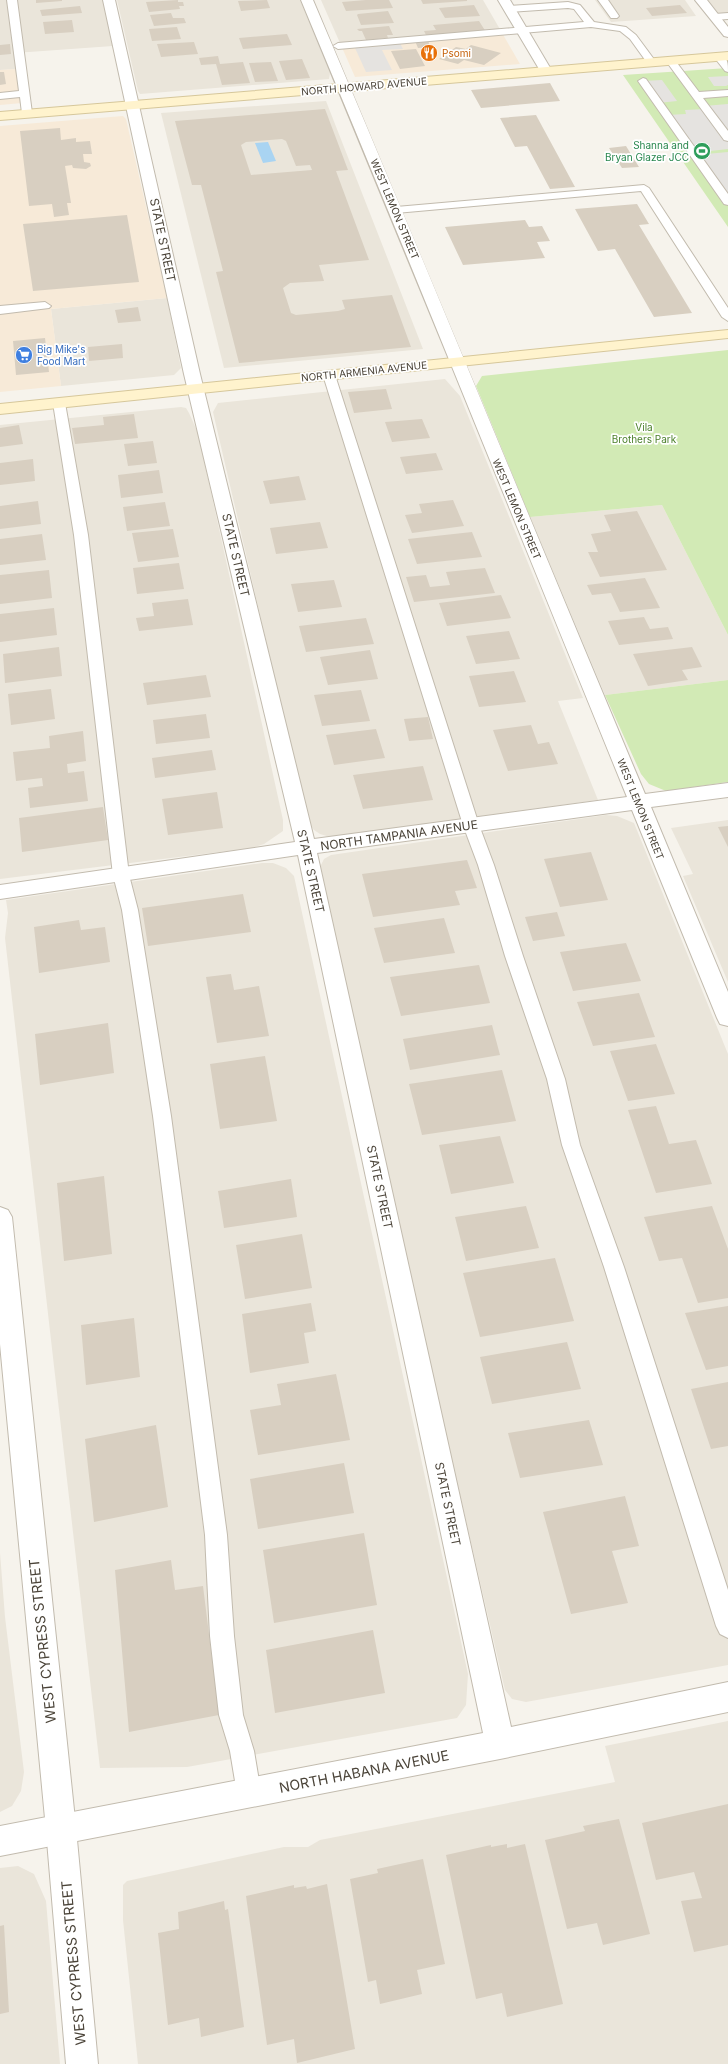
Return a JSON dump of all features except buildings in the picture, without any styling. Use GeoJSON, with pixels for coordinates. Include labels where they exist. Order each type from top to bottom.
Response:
{"type":"FeatureCollection","features":[{"type":"Feature","properties":{"kind":"main road","name":"NORTH HOWARD AVENUE"},"geometry":{"type":"LineString","coordinates":[[0,116],[723,57]]}},
{"type":"Feature","properties":{"kind":"main road","name":"NORTH ARMENIA AVENUE"},"geometry":{"type":"LineString","coordinates":[[0,409],[728,334]]}},
{"type":"Feature","properties":{"kind":"street","name":"STATE STREET"},"geometry":{"type":"LineString","coordinates":[[109,0],[134,105],[196,389],[306,847],[500,1744]]}},
{"type":"Feature","properties":{"kind":"street","name":"WEST LEMON STREET"},"geometry":{"type":"LineString","coordinates":[[307,0],[396,210],[456,362],[728,1018]]}},
{"type":"Feature","properties":{"kind":"street"},"geometry":{"type":"LineString","coordinates":[[701,0],[728,34]]}},
{"type":"Feature","properties":{"kind":"street"},"geometry":{"type":"LineString","coordinates":[[506,5],[546,71]]}},
{"type":"Feature","properties":{"kind":"street","name":"NORTH TAMPANIA AVENUE"},"geometry":{"type":"LineString","coordinates":[[0,892],[306,847],[728,790]]}},
{"type":"Feature","properties":{"kind":"street","name":"WEST CYPRESS STREET"},"geometry":{"type":"LineString","coordinates":[[0,1217],[61,1829],[82,2064]]}},
{"type":"Feature","properties":{"kind":"street","name":"NORTH HABANA AVENUE"},"geometry":{"type":"LineString","coordinates":[[0,1841],[500,1744],[728,1697]]}},
{"type":"Feature","properties":{"kind":"lane"},"geometry":{"type":"LineString","coordinates":[[12,0],[27,113]]}},
{"type":"Feature","properties":{"kind":"lane"},"geometry":{"type":"LineString","coordinates":[[603,0],[614,16]]}},
{"type":"Feature","properties":{"kind":"lane"},"geometry":{"type":"LineString","coordinates":[[506,5],[568,5],[577,7],[591,24]]}},
{"type":"Feature","properties":{"kind":"lane"},"geometry":{"type":"LineString","coordinates":[[715,17],[728,16]]}},
{"type":"Feature","properties":{"kind":"lane"},"geometry":{"type":"LineString","coordinates":[[338,46],[591,24],[623,29],[633,37],[651,62]]}},
{"type":"Feature","properties":{"kind":"lane"},"geometry":{"type":"LineString","coordinates":[[723,57],[728,69]]}},
{"type":"Feature","properties":{"kind":"lane"},"geometry":{"type":"LineString","coordinates":[[671,61],[728,138]]}},
{"type":"Feature","properties":{"kind":"lane"},"geometry":{"type":"LineString","coordinates":[[643,81],[728,202]]}},
{"type":"Feature","properties":{"kind":"lane"},"geometry":{"type":"LineString","coordinates":[[699,99],[728,93]]}},
{"type":"Feature","properties":{"kind":"lane"},"geometry":{"type":"LineString","coordinates":[[0,96],[25,94]]}},
{"type":"Feature","properties":{"kind":"lane"},"geometry":{"type":"LineString","coordinates":[[699,99],[728,101]]}},
{"type":"Feature","properties":{"kind":"lane"},"geometry":{"type":"LineString","coordinates":[[396,210],[644,188],[728,317]]}},
{"type":"Feature","properties":{"kind":"lane"},"geometry":{"type":"LineString","coordinates":[[0,310],[45,306]]}},
{"type":"Feature","properties":{"kind":"lane"},"geometry":{"type":"LineString","coordinates":[[329,375],[374,524],[410,628],[471,825],[486,865],[514,956],[556,1079],[571,1145],[614,1267],[728,1626]]}},
{"type":"Feature","properties":{"kind":"lane"},"geometry":{"type":"LineString","coordinates":[[59,403],[81,535],[122,875],[133,925],[162,1116],[216,1535],[222,1636],[232,1715],[242,1751],[249,1793]]}},
{"type":"Feature","properties":{"kind":"shaded area"},"geometry":{"type":"Polygon","coordinates":[[[0,0],[103,0],[113,46],[15,53],[17,69],[0,70],[0,0]]]}},
{"type":"Feature","properties":{"kind":"shaded area"},"geometry":{"type":"Polygon","coordinates":[[[117,0],[300,0],[330,73],[329,79],[140,94],[138,91],[117,0]]]}},
{"type":"Feature","properties":{"kind":"shaded area"},"geometry":{"type":"Polygon","coordinates":[[[321,0],[483,0],[501,31],[340,43],[321,0]]]}},
{"type":"Feature","properties":{"kind":"shaded area"},"geometry":{"type":"Polygon","coordinates":[[[595,0],[685,0],[696,16],[611,22],[595,0]]]}},
{"type":"Feature","properties":{"kind":"shaded area"},"geometry":{"type":"Polygon","coordinates":[[[708,0],[728,0],[728,13],[719,14],[708,0]]]}},
{"type":"Feature","properties":{"kind":"shaded area","name":"Psomi"},"geometry":{"type":"Polygon","coordinates":[[[501,31],[520,64],[355,77],[340,43],[501,31]]]}},
{"type":"Feature","properties":{"kind":"shaded area"},"geometry":{"type":"Polygon","coordinates":[[[399,41],[403,49],[382,50],[392,70],[366,72],[355,48],[379,46],[378,43],[399,41]]]}},
{"type":"Feature","properties":{"kind":"shaded area"},"geometry":{"type":"Polygon","coordinates":[[[17,69],[22,103],[0,105],[0,70],[17,69]]]}},
{"type":"Feature","properties":{"kind":"shaded area"},"geometry":{"type":"Polygon","coordinates":[[[728,76],[728,85],[726,86],[714,86],[708,77],[728,76]]]}},
{"type":"Feature","properties":{"kind":"shaded area"},"geometry":{"type":"Polygon","coordinates":[[[662,80],[677,101],[658,103],[643,81],[662,80]]]}},
{"type":"Feature","properties":{"kind":"shaded area"},"geometry":{"type":"Polygon","coordinates":[[[326,101],[423,349],[224,368],[161,113],[326,101]]]}},
{"type":"Feature","properties":{"kind":"shaded area"},"geometry":{"type":"Polygon","coordinates":[[[728,104],[728,149],[693,153],[667,115],[686,114],[685,110],[706,109],[704,106],[728,104]]]}},
{"type":"Feature","properties":{"kind":"shaded area"},"geometry":{"type":"Polygon","coordinates":[[[123,116],[126,119],[167,298],[51,309],[61,386],[0,392],[0,126],[123,116]]]}},
{"type":"Feature","properties":{"kind":"shaded area"},"geometry":{"type":"Polygon","coordinates":[[[728,152],[728,202],[695,155],[728,152]]]}},
{"type":"Feature","properties":{"kind":"shaded area"},"geometry":{"type":"Polygon","coordinates":[[[167,298],[181,368],[174,375],[61,386],[51,309],[167,298]]]}},
{"type":"Feature","properties":{"kind":"shaded area"},"geometry":{"type":"Polygon","coordinates":[[[445,379],[460,396],[583,698],[558,701],[598,800],[330,837],[320,834],[314,830],[308,822],[213,412],[218,403],[445,379]]]}},
{"type":"Feature","properties":{"kind":"shaded area"},"geometry":{"type":"Polygon","coordinates":[[[181,407],[186,408],[198,433],[283,820],[283,831],[264,844],[252,848],[0,879],[0,425],[181,407]]]}},
{"type":"Feature","properties":{"kind":"shaded area"},"geometry":{"type":"Polygon","coordinates":[[[662,505],[728,635],[728,680],[605,695],[530,517],[662,505]]]}},
{"type":"Feature","properties":{"kind":"shaded area"},"geometry":{"type":"Polygon","coordinates":[[[606,815],[617,816],[634,823],[728,1054],[728,1665],[526,1702],[512,1699],[505,1690],[318,878],[318,871],[324,859],[331,855],[606,815]]]}},
{"type":"Feature","properties":{"kind":"shaded area"},"geometry":{"type":"Polygon","coordinates":[[[728,820],[728,982],[683,876],[693,874],[671,828],[728,820]]]}},
{"type":"Feature","properties":{"kind":"shaded area"},"geometry":{"type":"Polygon","coordinates":[[[262,863],[273,863],[286,868],[294,876],[468,1674],[466,1705],[457,1718],[187,1767],[100,1768],[5,938],[8,913],[6,900],[262,863]]]}},
{"type":"Feature","properties":{"kind":"shaded area"},"geometry":{"type":"Polygon","coordinates":[[[0,1553],[5,1617],[24,1772],[21,1791],[12,1806],[0,1812],[0,1553]]]}},
{"type":"Feature","properties":{"kind":"shaded area"},"geometry":{"type":"Polygon","coordinates":[[[728,1721],[728,2064],[138,2064],[123,1920],[123,1885],[127,1881],[284,1847],[308,1847],[320,1840],[615,1782],[605,1746],[728,1721]]]}},
{"type":"Feature","properties":{"kind":"shaded area"},"geometry":{"type":"Polygon","coordinates":[[[18,1866],[34,1874],[46,1901],[60,2064],[0,2064],[0,1868],[18,1866]]]}},
{"type":"Feature","properties":{"kind":"green space","name":"Shanna and Bryan Glazer JCC"},"geometry":{"type":"Polygon","coordinates":[[[728,68],[728,227],[623,75],[728,68]]]}},
{"type":"Feature","properties":{"kind":"green space","name":"Vila Brothers Park"},"geometry":{"type":"Polygon","coordinates":[[[728,350],[728,635],[662,505],[530,517],[476,386],[482,376],[728,350]]]}},
{"type":"Feature","properties":{"kind":"green space"},"geometry":{"type":"Polygon","coordinates":[[[728,680],[728,782],[666,791],[649,784],[641,774],[605,695],[728,680]]]}},
{"type":"Feature","properties":{"kind":"water"},"geometry":{"type":"Polygon","coordinates":[[[268,142],[276,161],[263,163],[255,143],[268,142]]]}},
{"type":"Feature","properties":{"kind":"place","name":"Psomi"},"geometry":{"type":"Point","coordinates":[429,53]}},
{"type":"Feature","properties":{"kind":"place","name":"Shanna and Bryan Glazer JCC"},"geometry":{"type":"Point","coordinates":[702,151]}},
{"type":"Feature","properties":{"kind":"place","name":"Big Mike's Food Mart"},"geometry":{"type":"Point","coordinates":[24,355]}}]}
